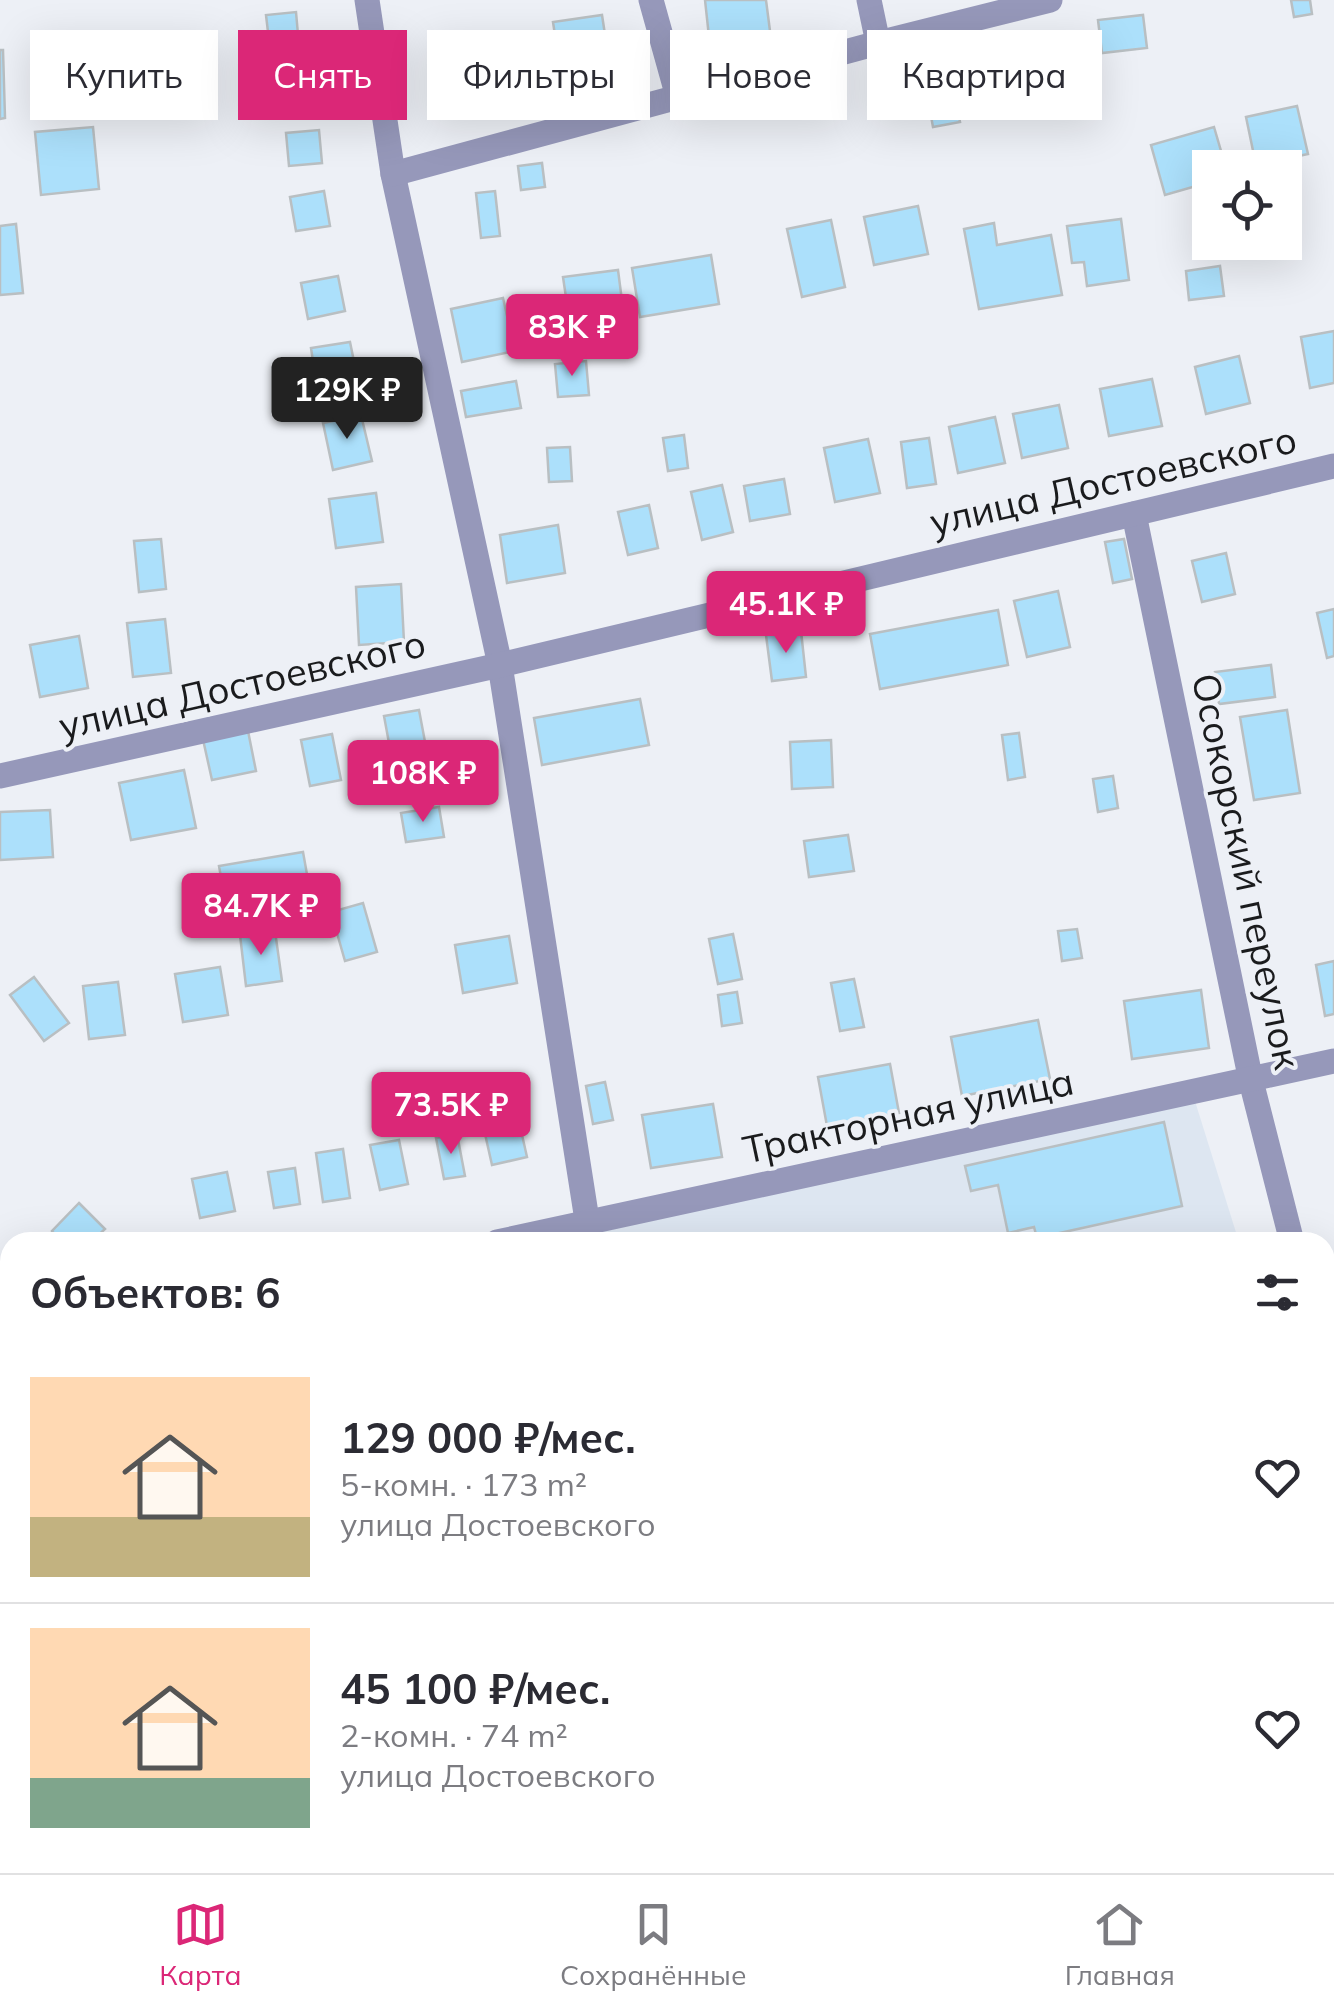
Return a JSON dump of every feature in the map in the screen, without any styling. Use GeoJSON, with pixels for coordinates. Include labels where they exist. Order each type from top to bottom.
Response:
{"type":"FeatureCollection","features":[{"type":"Feature","properties":{"kind":"street"},"geometry":{"type":"LineString","coordinates":[[367,0],[393,174],[500,664],[586,1220]]}},
{"type":"Feature","properties":{"kind":"street"},"geometry":{"type":"LineString","coordinates":[[650,0],[670,69]]}},
{"type":"Feature","properties":{"kind":"street"},"geometry":{"type":"LineString","coordinates":[[869,0],[875,30]]}},
{"type":"Feature","properties":{"kind":"street"},"geometry":{"type":"LineString","coordinates":[[930,30],[1050,0]]}},
{"type":"Feature","properties":{"kind":"street"},"geometry":{"type":"LineString","coordinates":[[393,174],[670,99]]}},
{"type":"Feature","properties":{"kind":"street","name":"улица Достоевского"},"geometry":{"type":"LineString","coordinates":[[0,776],[500,664],[1334,466]]}},
{"type":"Feature","properties":{"kind":"street","name":"Осокорский переулок"},"geometry":{"type":"LineString","coordinates":[[1134,514],[1252,1081],[1290,1232]]}},
{"type":"Feature","properties":{"kind":"street","name":"Тракторная улица"},"geometry":{"type":"LineString","coordinates":[[537,1232],[1334,1061]]}},
{"type":"Feature","properties":{"kind":"shaded area"},"geometry":{"type":"Polygon","coordinates":[[[1194,1098],[1236,1232],[561,1232],[1194,1098]]]}},
{"type":"Feature","properties":{"kind":"building"},"geometry":{"type":"Polygon","coordinates":[[[705,0],[766,0],[770,30],[708,30],[705,0]]]}},
{"type":"Feature","properties":{"kind":"building"},"geometry":{"type":"Polygon","coordinates":[[[1291,0],[1310,0],[1312,14],[1294,17],[1291,0]]]}},
{"type":"Feature","properties":{"kind":"building"},"geometry":{"type":"Polygon","coordinates":[[[296,12],[298,30],[268,30],[266,15],[296,12]]]}},
{"type":"Feature","properties":{"kind":"building"},"geometry":{"type":"Polygon","coordinates":[[[602,15],[604,30],[554,30],[553,22],[602,15]]]}},
{"type":"Feature","properties":{"kind":"building"},"geometry":{"type":"Polygon","coordinates":[[[1143,15],[1147,48],[1102,53],[1098,20],[1143,15]]]}},
{"type":"Feature","properties":{"kind":"building"},"geometry":{"type":"Polygon","coordinates":[[[0,50],[5,118],[0,119],[0,50]]]}},
{"type":"Feature","properties":{"kind":"building"},"geometry":{"type":"Polygon","coordinates":[[[1297,106],[1308,154],[1302,155],[1302,150],[1253,150],[1246,117],[1297,106]]]}},
{"type":"Feature","properties":{"kind":"building"},"geometry":{"type":"Polygon","coordinates":[[[932,120],[960,120],[960,122],[933,127],[932,120]]]}},
{"type":"Feature","properties":{"kind":"building"},"geometry":{"type":"Polygon","coordinates":[[[93,127],[99,189],[41,195],[35,132],[93,127]]]}},
{"type":"Feature","properties":{"kind":"building"},"geometry":{"type":"Polygon","coordinates":[[[1214,127],[1221,150],[1192,150],[1192,187],[1165,195],[1151,145],[1214,127]]]}},
{"type":"Feature","properties":{"kind":"building"},"geometry":{"type":"Polygon","coordinates":[[[319,130],[322,163],[289,166],[286,133],[319,130]]]}},
{"type":"Feature","properties":{"kind":"building"},"geometry":{"type":"Polygon","coordinates":[[[542,163],[545,187],[521,190],[518,166],[542,163]]]}},
{"type":"Feature","properties":{"kind":"building"},"geometry":{"type":"Polygon","coordinates":[[[324,191],[330,226],[296,231],[290,197],[324,191]]]}},
{"type":"Feature","properties":{"kind":"building"},"geometry":{"type":"Polygon","coordinates":[[[495,191],[500,236],[481,238],[476,193],[495,191]]]}},
{"type":"Feature","properties":{"kind":"building"},"geometry":{"type":"Polygon","coordinates":[[[918,206],[928,254],[874,265],[864,217],[918,206]]]}},
{"type":"Feature","properties":{"kind":"building"},"geometry":{"type":"Polygon","coordinates":[[[1121,219],[1129,280],[1087,286],[1084,262],[1072,263],[1067,226],[1121,219]]]}},
{"type":"Feature","properties":{"kind":"building"},"geometry":{"type":"Polygon","coordinates":[[[831,220],[845,287],[802,297],[787,229],[831,220]]]}},
{"type":"Feature","properties":{"kind":"building"},"geometry":{"type":"Polygon","coordinates":[[[994,223],[997,245],[1051,235],[1062,295],[979,309],[964,229],[994,223]]]}},
{"type":"Feature","properties":{"kind":"building"},"geometry":{"type":"Polygon","coordinates":[[[16,224],[23,293],[0,295],[0,226],[16,224]]]}},
{"type":"Feature","properties":{"kind":"building"},"geometry":{"type":"Polygon","coordinates":[[[711,255],[719,304],[640,317],[632,268],[711,255]]]}},
{"type":"Feature","properties":{"kind":"building"},"geometry":{"type":"Polygon","coordinates":[[[1220,266],[1224,296],[1189,300],[1186,271],[1220,266]]]}},
{"type":"Feature","properties":{"kind":"building"},"geometry":{"type":"Polygon","coordinates":[[[618,270],[625,324],[571,331],[563,277],[618,270]]]}},
{"type":"Feature","properties":{"kind":"building"},"geometry":{"type":"Polygon","coordinates":[[[338,276],[345,311],[308,319],[301,283],[338,276]]]}},
{"type":"Feature","properties":{"kind":"building"},"geometry":{"type":"Polygon","coordinates":[[[503,298],[515,351],[462,362],[451,309],[503,298]]]}},
{"type":"Feature","properties":{"kind":"building"},"geometry":{"type":"Polygon","coordinates":[[[1334,331],[1334,383],[1310,388],[1301,337],[1334,331]]]}},
{"type":"Feature","properties":{"kind":"building"},"geometry":{"type":"Polygon","coordinates":[[[350,342],[358,381],[317,388],[311,348],[350,342]]]}},
{"type":"Feature","properties":{"kind":"building"},"geometry":{"type":"Polygon","coordinates":[[[1239,356],[1250,403],[1206,414],[1195,367],[1239,356]]]}},
{"type":"Feature","properties":{"kind":"building"},"geometry":{"type":"Polygon","coordinates":[[[586,361],[589,395],[558,397],[555,364],[586,361]]]}},
{"type":"Feature","properties":{"kind":"building"},"geometry":{"type":"Polygon","coordinates":[[[1152,379],[1162,426],[1109,436],[1100,389],[1152,379]]]}},
{"type":"Feature","properties":{"kind":"building"},"geometry":{"type":"Polygon","coordinates":[[[516,381],[521,408],[466,417],[461,391],[516,381]]]}},
{"type":"Feature","properties":{"kind":"building"},"geometry":{"type":"Polygon","coordinates":[[[1059,405],[1068,448],[1022,458],[1013,414],[1059,405]]]}},
{"type":"Feature","properties":{"kind":"building"},"geometry":{"type":"Polygon","coordinates":[[[361,415],[372,461],[333,470],[323,423],[361,415]]]}},
{"type":"Feature","properties":{"kind":"building"},"geometry":{"type":"Polygon","coordinates":[[[995,417],[1005,463],[958,473],[949,427],[995,417]]]}},
{"type":"Feature","properties":{"kind":"building"},"geometry":{"type":"Polygon","coordinates":[[[684,435],[688,468],[668,471],[663,438],[684,435]]]}},
{"type":"Feature","properties":{"kind":"building"},"geometry":{"type":"Polygon","coordinates":[[[929,438],[936,484],[907,488],[901,442],[929,438]]]}},
{"type":"Feature","properties":{"kind":"building"},"geometry":{"type":"Polygon","coordinates":[[[868,439],[880,493],[835,502],[824,448],[868,439]]]}},
{"type":"Feature","properties":{"kind":"building"},"geometry":{"type":"Polygon","coordinates":[[[570,447],[572,481],[549,482],[547,448],[570,447]]]}},
{"type":"Feature","properties":{"kind":"building"},"geometry":{"type":"Polygon","coordinates":[[[784,479],[790,514],[750,521],[744,486],[784,479]]]}},
{"type":"Feature","properties":{"kind":"building"},"geometry":{"type":"Polygon","coordinates":[[[722,485],[733,532],[702,540],[691,492],[722,485]]]}},
{"type":"Feature","properties":{"kind":"building"},"geometry":{"type":"Polygon","coordinates":[[[376,493],[383,542],[336,548],[329,499],[376,493]]]}},
{"type":"Feature","properties":{"kind":"building"},"geometry":{"type":"Polygon","coordinates":[[[649,505],[658,548],[628,555],[618,512],[649,505]]]}},
{"type":"Feature","properties":{"kind":"building"},"geometry":{"type":"Polygon","coordinates":[[[558,525],[565,573],[507,583],[500,535],[558,525]]]}},
{"type":"Feature","properties":{"kind":"building"},"geometry":{"type":"Polygon","coordinates":[[[161,539],[166,589],[139,592],[134,541],[161,539]]]}},
{"type":"Feature","properties":{"kind":"building"},"geometry":{"type":"Polygon","coordinates":[[[1124,539],[1132,579],[1113,583],[1105,542],[1124,539]]]}},
{"type":"Feature","properties":{"kind":"building"},"geometry":{"type":"Polygon","coordinates":[[[1226,553],[1235,594],[1202,602],[1192,561],[1226,553]]]}},
{"type":"Feature","properties":{"kind":"building"},"geometry":{"type":"Polygon","coordinates":[[[401,584],[404,642],[359,645],[356,587],[401,584]]]}},
{"type":"Feature","properties":{"kind":"building"},"geometry":{"type":"Polygon","coordinates":[[[1058,591],[1070,647],[1027,657],[1014,601],[1058,591]]]}},
{"type":"Feature","properties":{"kind":"building"},"geometry":{"type":"Polygon","coordinates":[[[1334,609],[1334,656],[1327,658],[1317,613],[1334,609]]]}},
{"type":"Feature","properties":{"kind":"building"},"geometry":{"type":"Polygon","coordinates":[[[998,610],[1008,665],[880,689],[870,634],[998,610]]]}},
{"type":"Feature","properties":{"kind":"building"},"geometry":{"type":"Polygon","coordinates":[[[165,619],[171,673],[133,677],[127,623],[165,619]]]}},
{"type":"Feature","properties":{"kind":"building"},"geometry":{"type":"Polygon","coordinates":[[[801,631],[806,677],[772,681],[766,635],[801,631]]]}},
{"type":"Feature","properties":{"kind":"building"},"geometry":{"type":"Polygon","coordinates":[[[79,636],[88,688],[40,697],[30,645],[79,636]]]}},
{"type":"Feature","properties":{"kind":"building"},"geometry":{"type":"Polygon","coordinates":[[[1271,665],[1275,697],[1219,704],[1215,672],[1271,665]]]}},
{"type":"Feature","properties":{"kind":"building"},"geometry":{"type":"Polygon","coordinates":[[[640,699],[649,745],[542,765],[534,718],[640,699]]]}},
{"type":"Feature","properties":{"kind":"building"},"geometry":{"type":"Polygon","coordinates":[[[419,710],[429,763],[394,770],[384,716],[419,710]]]}},
{"type":"Feature","properties":{"kind":"building"},"geometry":{"type":"Polygon","coordinates":[[[1287,710],[1300,793],[1254,800],[1240,717],[1287,710]]]}},
{"type":"Feature","properties":{"kind":"building"},"geometry":{"type":"Polygon","coordinates":[[[247,726],[256,771],[212,780],[202,735],[247,726]]]}},
{"type":"Feature","properties":{"kind":"building"},"geometry":{"type":"Polygon","coordinates":[[[1019,733],[1025,777],[1008,780],[1002,735],[1019,733]]]}},
{"type":"Feature","properties":{"kind":"building"},"geometry":{"type":"Polygon","coordinates":[[[332,734],[341,780],[310,786],[301,740],[332,734]]]}},
{"type":"Feature","properties":{"kind":"building"},"geometry":{"type":"Polygon","coordinates":[[[831,740],[833,787],[792,789],[790,742],[831,740]]]}},
{"type":"Feature","properties":{"kind":"building"},"geometry":{"type":"Polygon","coordinates":[[[184,770],[196,828],[131,840],[119,783],[184,770]]]}},
{"type":"Feature","properties":{"kind":"building"},"geometry":{"type":"Polygon","coordinates":[[[1113,776],[1118,808],[1098,812],[1093,779],[1113,776]]]}},
{"type":"Feature","properties":{"kind":"building"},"geometry":{"type":"Polygon","coordinates":[[[439,807],[444,837],[406,842],[401,813],[439,807]]]}},
{"type":"Feature","properties":{"kind":"building"},"geometry":{"type":"Polygon","coordinates":[[[50,810],[53,857],[0,860],[0,812],[50,810]]]}},
{"type":"Feature","properties":{"kind":"building"},"geometry":{"type":"Polygon","coordinates":[[[848,835],[854,871],[809,877],[804,841],[848,835]]]}},
{"type":"Feature","properties":{"kind":"building"},"geometry":{"type":"Polygon","coordinates":[[[303,852],[308,880],[224,894],[219,866],[303,852]]]}},
{"type":"Feature","properties":{"kind":"building"},"geometry":{"type":"Polygon","coordinates":[[[363,903],[377,952],[345,961],[331,912],[363,903]]]}},
{"type":"Feature","properties":{"kind":"building"},"geometry":{"type":"Polygon","coordinates":[[[1077,929],[1082,958],[1062,961],[1058,931],[1077,929]]]}},
{"type":"Feature","properties":{"kind":"building"},"geometry":{"type":"Polygon","coordinates":[[[275,931],[282,981],[246,986],[240,935],[275,931]]]}},
{"type":"Feature","properties":{"kind":"building"},"geometry":{"type":"Polygon","coordinates":[[[733,934],[742,979],[718,984],[709,939],[733,934]]]}},
{"type":"Feature","properties":{"kind":"building"},"geometry":{"type":"Polygon","coordinates":[[[509,936],[517,983],[463,993],[455,945],[509,936]]]}},
{"type":"Feature","properties":{"kind":"building"},"geometry":{"type":"Polygon","coordinates":[[[1334,961],[1334,1014],[1325,1016],[1316,965],[1334,961]]]}},
{"type":"Feature","properties":{"kind":"building"},"geometry":{"type":"Polygon","coordinates":[[[220,967],[228,1015],[183,1022],[175,974],[220,967]]]}},
{"type":"Feature","properties":{"kind":"building"},"geometry":{"type":"Polygon","coordinates":[[[34,977],[69,1023],[44,1041],[10,995],[34,977]]]}},
{"type":"Feature","properties":{"kind":"building"},"geometry":{"type":"Polygon","coordinates":[[[854,979],[864,1027],[840,1031],[831,983],[854,979]]]}},
{"type":"Feature","properties":{"kind":"building"},"geometry":{"type":"Polygon","coordinates":[[[118,982],[125,1035],[89,1039],[83,986],[118,982]]]}},
{"type":"Feature","properties":{"kind":"building"},"geometry":{"type":"Polygon","coordinates":[[[1201,990],[1209,1048],[1132,1059],[1124,1001],[1201,990]]]}},
{"type":"Feature","properties":{"kind":"building"},"geometry":{"type":"Polygon","coordinates":[[[737,992],[742,1023],[722,1026],[718,995],[737,992]]]}},
{"type":"Feature","properties":{"kind":"building"},"geometry":{"type":"Polygon","coordinates":[[[1038,1020],[1050,1079],[962,1096],[951,1037],[1038,1020]]]}},
{"type":"Feature","properties":{"kind":"building"},"geometry":{"type":"Polygon","coordinates":[[[890,1064],[899,1113],[827,1126],[818,1077],[890,1064]]]}},
{"type":"Feature","properties":{"kind":"building"},"geometry":{"type":"Polygon","coordinates":[[[605,1082],[613,1120],[593,1124],[586,1086],[605,1082]]]}},
{"type":"Feature","properties":{"kind":"building"},"geometry":{"type":"Polygon","coordinates":[[[713,1104],[722,1157],[651,1168],[642,1115],[713,1104]]]}},
{"type":"Feature","properties":{"kind":"building"},"geometry":{"type":"Polygon","coordinates":[[[518,1117],[527,1157],[492,1165],[483,1125],[518,1117]]]}},
{"type":"Feature","properties":{"kind":"building"},"geometry":{"type":"Polygon","coordinates":[[[1164,1122],[1182,1206],[1064,1232],[1035,1232],[1034,1227],[1008,1232],[998,1185],[971,1191],[965,1166],[1164,1122]]]}},
{"type":"Feature","properties":{"kind":"building"},"geometry":{"type":"Polygon","coordinates":[[[457,1134],[465,1176],[444,1179],[436,1138],[457,1134]]]}},
{"type":"Feature","properties":{"kind":"building"},"geometry":{"type":"Polygon","coordinates":[[[399,1140],[408,1184],[380,1190],[370,1145],[399,1140]]]}},
{"type":"Feature","properties":{"kind":"building"},"geometry":{"type":"Polygon","coordinates":[[[343,1149],[350,1198],[323,1202],[316,1153],[343,1149]]]}},
{"type":"Feature","properties":{"kind":"building"},"geometry":{"type":"Polygon","coordinates":[[[295,1168],[300,1204],[274,1208],[268,1172],[295,1168]]]}},
{"type":"Feature","properties":{"kind":"building"},"geometry":{"type":"Polygon","coordinates":[[[227,1172],[235,1211],[200,1218],[192,1179],[227,1172]]]}},
{"type":"Feature","properties":{"kind":"building"},"geometry":{"type":"Polygon","coordinates":[[[79,1203],[105,1229],[102,1232],[52,1231],[79,1203]]]}}]}
